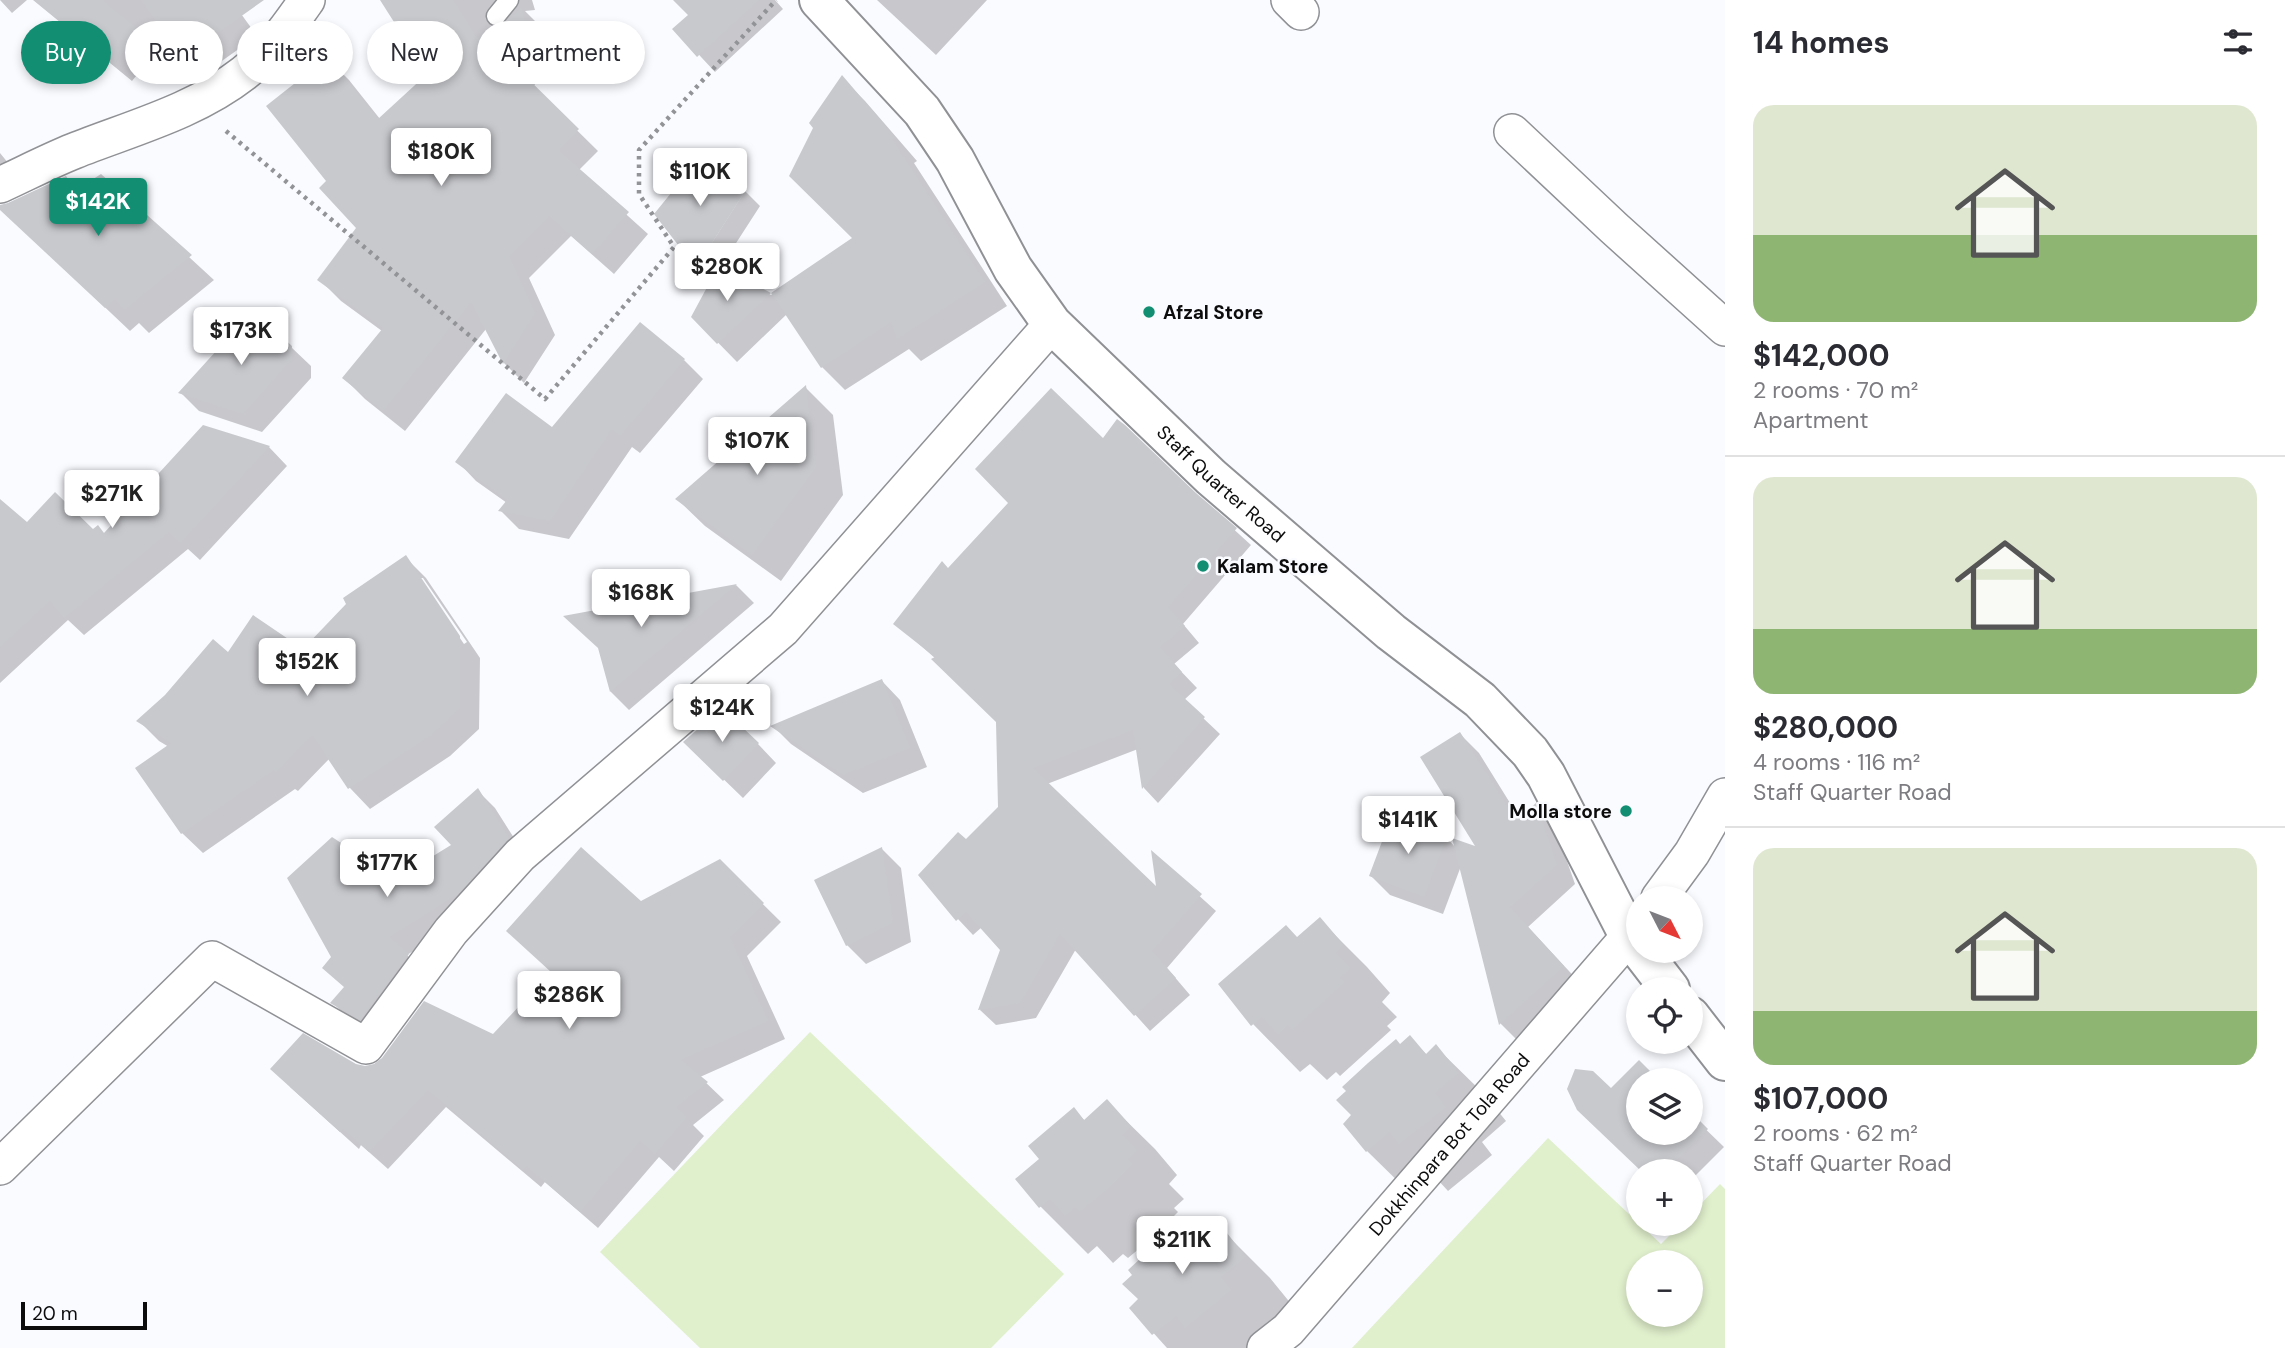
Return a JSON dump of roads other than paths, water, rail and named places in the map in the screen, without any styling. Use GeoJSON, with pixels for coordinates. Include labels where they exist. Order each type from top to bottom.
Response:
{"type":"FeatureCollection","features":[{"type":"Feature","properties":{"kind":"street"},"geometry":{"type":"LineString","coordinates":[[0,185],[71,152],[210,97],[246,73],[277,43],[307,0]]}},
{"type":"Feature","properties":{"kind":"street","name":"Staff Quarter Road"},"geometry":{"type":"LineString","coordinates":[[819,0],[922,111],[955,160],[1013,269],[1052,324],[1211,477],[1391,632],[1480,700],[1530,752],[1626,923]]}},
{"type":"Feature","properties":{"kind":"street"},"geometry":{"type":"LineString","coordinates":[[1512,132],[1614,229],[1725,328]]}},
{"type":"Feature","properties":{"kind":"street"},"geometry":{"type":"LineString","coordinates":[[0,1167],[212,960],[366,1046],[451,930],[520,855],[783,629],[1052,324]]}},
{"type":"Feature","properties":{"kind":"street"},"geometry":{"type":"LineString","coordinates":[[1668,886],[1692,853],[1725,796]]}},
{"type":"Feature","properties":{"kind":"street","name":"Dokkhinpara Bot Tola Road"},"geometry":{"type":"LineString","coordinates":[[1265,1348],[1289,1330],[1626,952]]}},
{"type":"Feature","properties":{"kind":"street"},"geometry":{"type":"LineString","coordinates":[[1703,1033],[1725,1061]]}},
{"type":"Feature","properties":{"kind":"lane"},"geometry":{"type":"LineString","coordinates":[[496,16],[509,0]]}},
{"type":"Feature","properties":{"kind":"place","name":"Afzal Store"},"geometry":{"type":"Point","coordinates":[1149,312]}},
{"type":"Feature","properties":{"kind":"place","name":"Kalam Store"},"geometry":{"type":"Point","coordinates":[1203,566]}},
{"type":"Feature","properties":{"kind":"place","name":"Molla store"},"geometry":{"type":"Point","coordinates":[1626,811]}}]}
